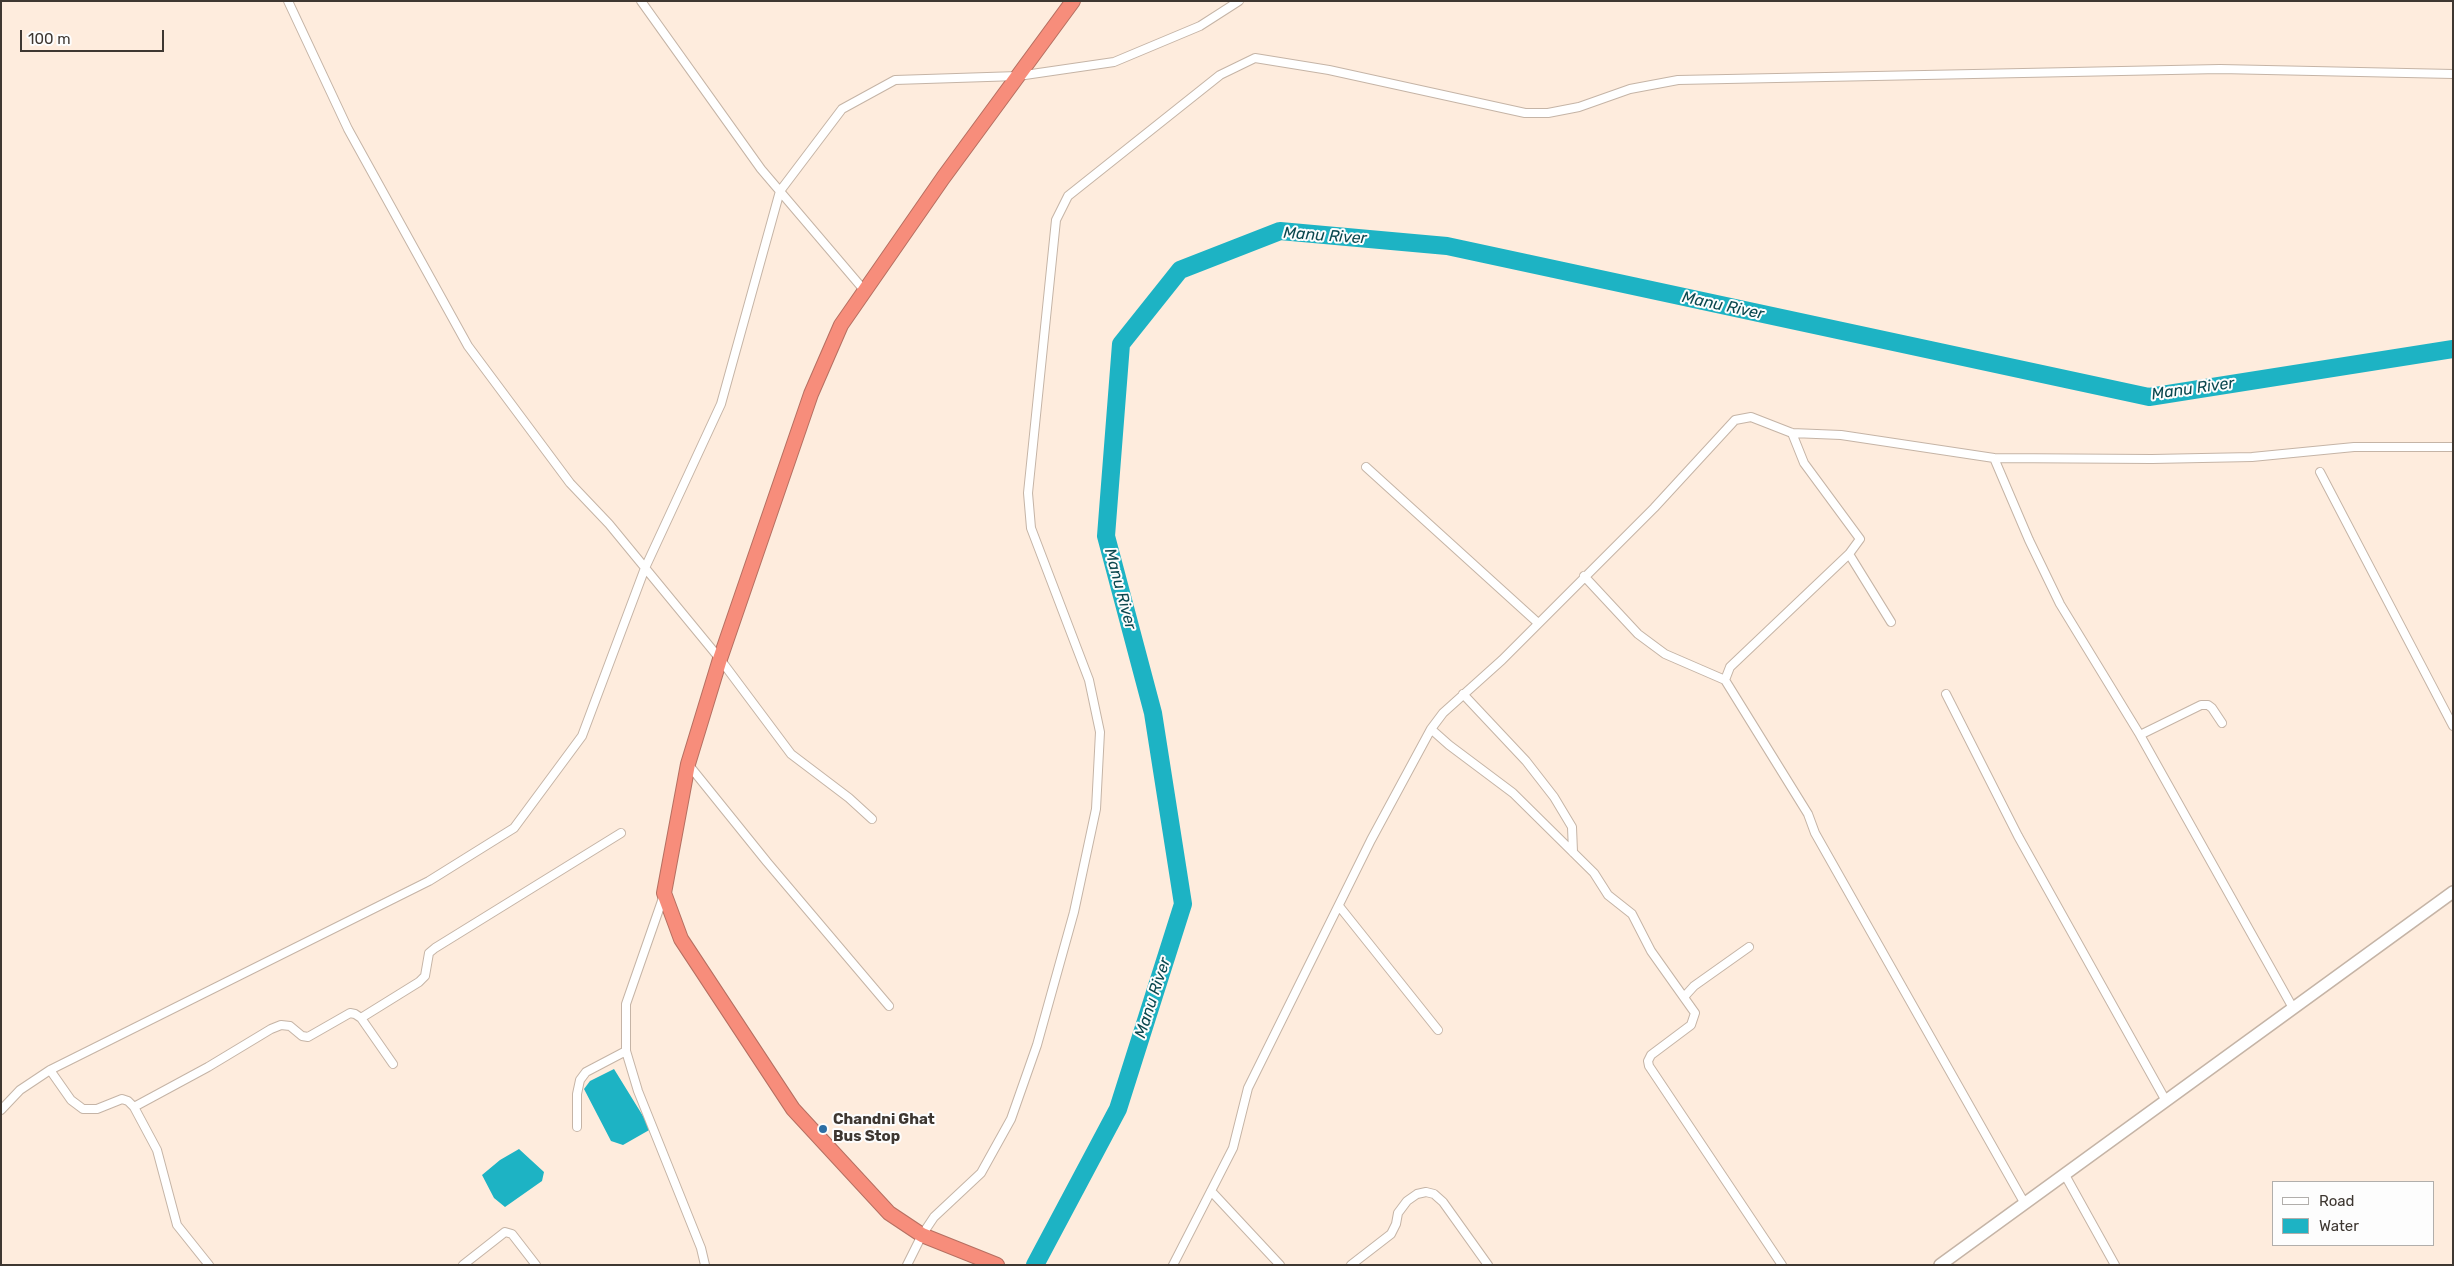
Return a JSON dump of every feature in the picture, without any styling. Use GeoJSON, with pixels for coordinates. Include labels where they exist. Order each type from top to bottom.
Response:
{"type":"FeatureCollection","features":[{"type":"Feature","properties":{"kind":"highway"},"geometry":{"type":"LineString","coordinates":[[997,1265],[922,1234],[889,1213],[793,1109],[681,939],[664,893],[688,764],[720,659],[811,394],[842,325],[864,290],[1073,1]]}},
{"type":"Feature","properties":{"kind":"main road"},"geometry":{"type":"LineString","coordinates":[[1940,1265],[2453,892]]}},
{"type":"Feature","properties":{"kind":"street"},"geometry":{"type":"LineString","coordinates":[[288,1],[348,129],[468,346],[570,483],[609,524],[720,659],[796,760],[849,798],[872,819]]}},
{"type":"Feature","properties":{"kind":"street"},"geometry":{"type":"LineString","coordinates":[[641,1],[761,169],[864,290]]}},
{"type":"Feature","properties":{"kind":"street"},"geometry":{"type":"LineString","coordinates":[[1,1110],[20,1090],[50,1070],[429,881],[514,828],[582,736],[645,568],[721,404],[780,191],[842,109],[895,80],[1018,76],[1114,62],[1200,26],[1239,1]]}},
{"type":"Feature","properties":{"kind":"street"},"geometry":{"type":"LineString","coordinates":[[907,1265],[922,1234],[934,1217],[980,1173],[1011,1119],[1037,1045],[1074,912],[1096,809],[1100,732],[1089,680],[1030,528],[1028,494],[1056,220],[1068,196],[1220,74],[1255,58],[1329,70],[1525,112],[1548,113],[1579,107],[1630,89],[1678,80],[2220,69],[2453,74]]}},
{"type":"Feature","properties":{"kind":"street"},"geometry":{"type":"LineString","coordinates":[[1174,1265],[1233,1148],[1248,1088],[1371,840],[1431,729],[1443,713],[1502,660],[1654,508],[1734,420],[1751,417],[1792,433],[1841,435],[1994,458],[2152,459],[2252,457],[2354,447],[2453,447]]}},
{"type":"Feature","properties":{"kind":"street"},"geometry":{"type":"LineString","coordinates":[[1725,680],[1730,667],[1849,554],[1860,539],[1804,463],[1792,433]]}},
{"type":"Feature","properties":{"kind":"street"},"geometry":{"type":"LineString","coordinates":[[1994,458],[2029,540],[2060,604],[2140,735],[2293,1008]]}},
{"type":"Feature","properties":{"kind":"street"},"geometry":{"type":"LineString","coordinates":[[1366,467],[1538,623]]}},
{"type":"Feature","properties":{"kind":"street"},"geometry":{"type":"LineString","coordinates":[[2320,472],[2453,726]]}},
{"type":"Feature","properties":{"kind":"street"},"geometry":{"type":"LineString","coordinates":[[1849,554],[1891,622]]}},
{"type":"Feature","properties":{"kind":"street"},"geometry":{"type":"LineString","coordinates":[[1584,576],[1645,639],[1666,654],[1725,680],[1808,814],[1815,833],[2025,1204]]}},
{"type":"Feature","properties":{"kind":"street"},"geometry":{"type":"LineString","coordinates":[[1463,694],[1526,761],[1554,797],[1572,827],[1573,852]]}},
{"type":"Feature","properties":{"kind":"street"},"geometry":{"type":"LineString","coordinates":[[1946,694],[2018,836],[2166,1101]]}},
{"type":"Feature","properties":{"kind":"street"},"geometry":{"type":"LineString","coordinates":[[2140,735],[2201,705],[2208,705],[2222,723]]}},
{"type":"Feature","properties":{"kind":"street"},"geometry":{"type":"LineString","coordinates":[[1431,729],[1449,745],[1513,793],[1594,873],[1608,895],[1632,914],[1651,951],[1695,1013],[1695,1019],[1691,1025],[1651,1055],[1648,1061],[1649,1066],[1782,1265]]}},
{"type":"Feature","properties":{"kind":"street"},"geometry":{"type":"LineString","coordinates":[[688,764],[767,862],[889,1006]]}},
{"type":"Feature","properties":{"kind":"street"},"geometry":{"type":"LineString","coordinates":[[361,1018],[419,982],[425,976],[429,953],[435,948],[621,834]]}},
{"type":"Feature","properties":{"kind":"street"},"geometry":{"type":"LineString","coordinates":[[664,893],[626,1004],[626,1051],[638,1091],[701,1248],[704,1265]]}},
{"type":"Feature","properties":{"kind":"street"},"geometry":{"type":"LineString","coordinates":[[1339,906],[1438,1030]]}},
{"type":"Feature","properties":{"kind":"street"},"geometry":{"type":"LineString","coordinates":[[1684,997],[1694,986],[1749,947]]}},
{"type":"Feature","properties":{"kind":"street"},"geometry":{"type":"LineString","coordinates":[[134,1107],[281,1025],[290,1026],[302,1036],[308,1037],[350,1013],[361,1018],[393,1064]]}},
{"type":"Feature","properties":{"kind":"street"},"geometry":{"type":"LineString","coordinates":[[577,1127],[577,1094],[580,1080],[586,1072],[626,1051]]}},
{"type":"Feature","properties":{"kind":"street"},"geometry":{"type":"LineString","coordinates":[[50,1070],[71,1100],[83,1110],[97,1109],[122,1099],[128,1101],[134,1107],[158,1150],[177,1225],[209,1265]]}},
{"type":"Feature","properties":{"kind":"street"},"geometry":{"type":"LineString","coordinates":[[2065,1175],[2115,1265]]}},
{"type":"Feature","properties":{"kind":"street"},"geometry":{"type":"LineString","coordinates":[[1211,1191],[1280,1265]]}},
{"type":"Feature","properties":{"kind":"street"},"geometry":{"type":"LineString","coordinates":[[1351,1265],[1391,1234],[1396,1224],[1398,1213],[1407,1201],[1417,1194],[1426,1192],[1434,1194],[1444,1202],[1488,1265]]}},
{"type":"Feature","properties":{"kind":"street"},"geometry":{"type":"LineString","coordinates":[[463,1265],[505,1232],[512,1234],[536,1265]]}},
{"type":"Feature","properties":{"kind":"water"},"geometry":{"type":"Polygon","coordinates":[[[614,1069],[651,1129],[623,1145],[611,1141],[584,1089],[590,1081],[614,1069]]]}},
{"type":"Feature","properties":{"kind":"water"},"geometry":{"type":"Polygon","coordinates":[[[519,1149],[544,1172],[542,1181],[505,1207],[494,1198],[482,1175],[500,1160],[519,1149]]]}},
{"type":"Feature","properties":{"kind":"waterway","name":"Manu River"},"geometry":{"type":"LineString","coordinates":[[1035,1265],[1118,1109],[1183,904],[1153,713],[1106,536],[1121,344],[1180,270],[1280,231],[1447,246],[2149,397],[2453,349]]}},
{"type":"Feature","properties":{"kind":"place","name":"Chandni Ghat Bus Stop"},"geometry":{"type":"Point","coordinates":[823,1129]}}]}
